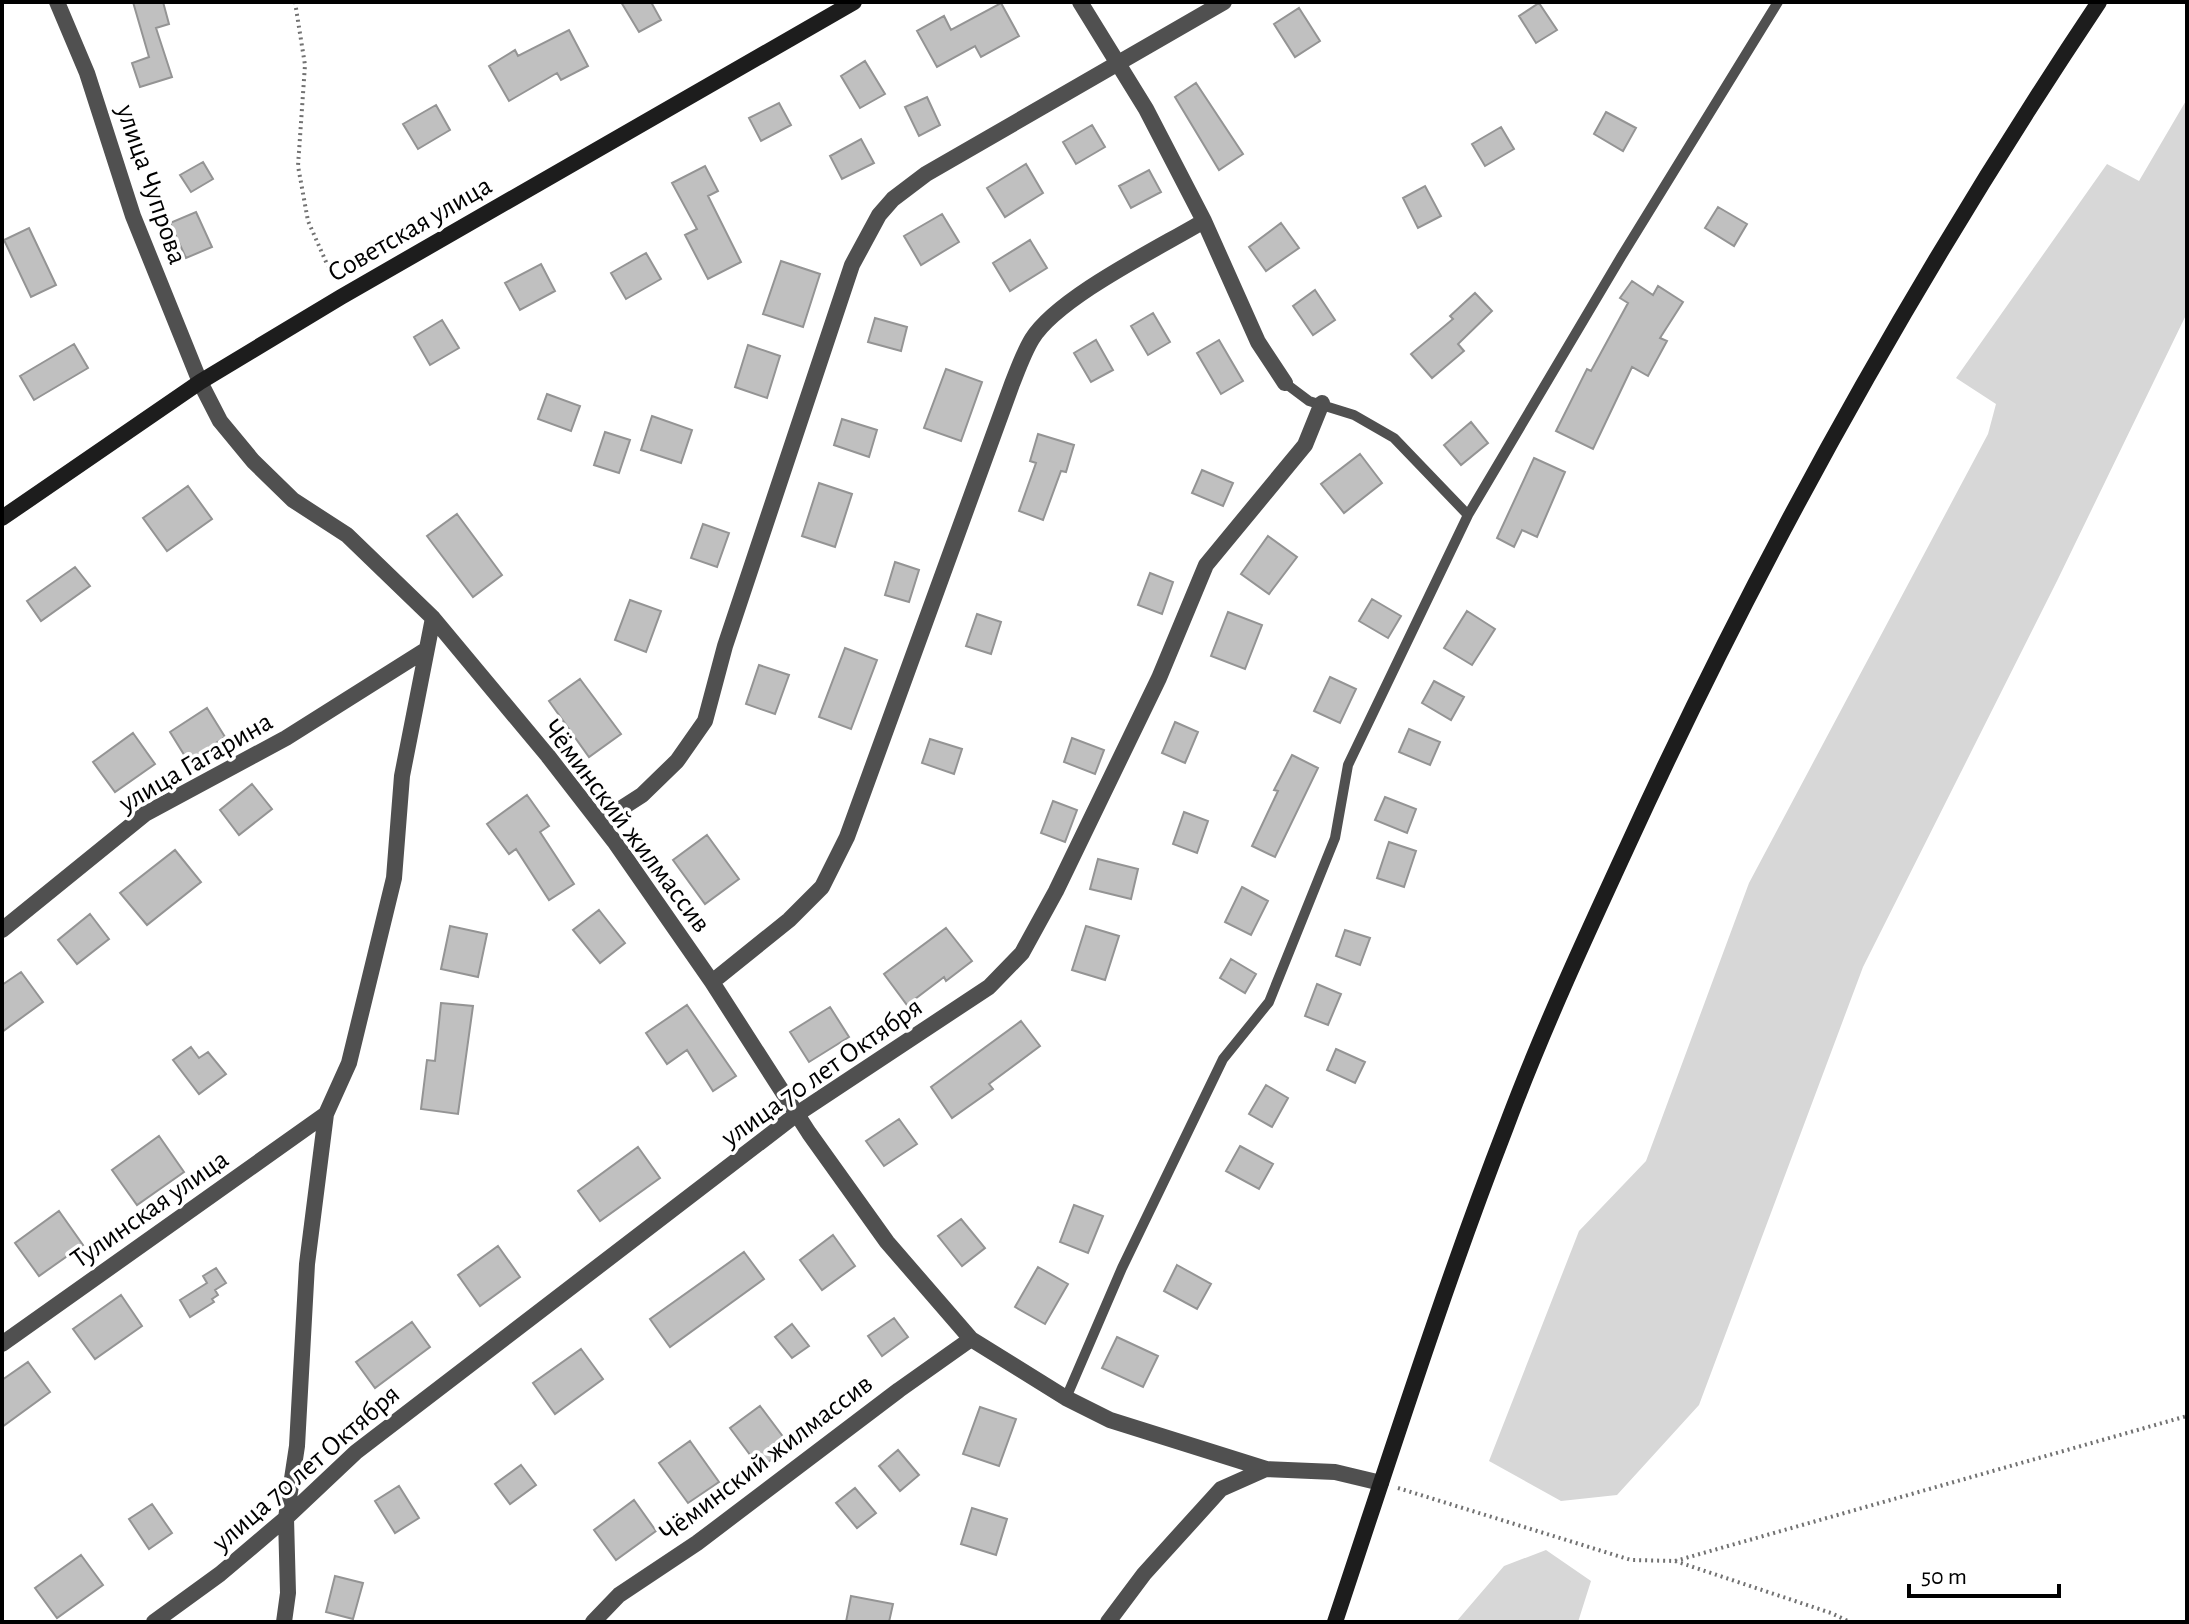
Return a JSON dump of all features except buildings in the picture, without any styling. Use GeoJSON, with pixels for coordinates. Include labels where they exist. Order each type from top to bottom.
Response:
{"type":"FeatureCollection","features":[{"type":"Feature","properties":{"kind":"main road","name":"Советская улица"},"geometry":{"type":"LineString","coordinates":[[2,518],[200,382],[341,297],[854,2]]}},
{"type":"Feature","properties":{"kind":"main road"},"geometry":{"type":"LineString","coordinates":[[1335,1622],[1505,1127],[1565,982],[1689,713],[1860,388],[1973,199],[2099,2]]}},
{"type":"Feature","properties":{"kind":"street","name":"улица Чупрова"},"geometry":{"type":"LineString","coordinates":[[57,2],[87,73],[133,216],[200,382]]}},
{"type":"Feature","properties":{"kind":"street"},"geometry":{"type":"LineString","coordinates":[[1080,2],[1146,109],[1204,221],[1258,342],[1285,383]]}},
{"type":"Feature","properties":{"kind":"street"},"geometry":{"type":"LineString","coordinates":[[600,822],[650,786],[677,761],[705,721],[725,646],[832,320],[852,265],[879,215],[893,199],[926,174],[1224,2]]}},
{"type":"Feature","properties":{"kind":"street"},"geometry":{"type":"LineString","coordinates":[[712,982],[789,920],[822,887],[847,837],[1012,384],[1032,338],[1052,315],[1085,291],[1204,221]]}},
{"type":"Feature","properties":{"kind":"street","name":"Чёминский жилмассив"},"geometry":{"type":"LineString","coordinates":[[200,382],[220,421],[253,461],[293,500],[347,535],[433,618],[600,822],[887,1242],[971,1339],[1066,1398],[1110,1420],[1266,1469],[1335,1472],[1381,1483]]}},
{"type":"Feature","properties":{"kind":"street","name":"улица 70 лет Октября"},"geometry":{"type":"LineString","coordinates":[[154,1622],[220,1574],[356,1452],[797,1114],[989,987],[1022,953],[1056,891],[1159,678],[1206,565],[1305,445],[1322,403]]}},
{"type":"Feature","properties":{"kind":"street"},"geometry":{"type":"LineString","coordinates":[[284,1622],[288,1593],[286,1518],[297,1446],[307,1264],[326,1114],[349,1063],[394,878],[402,776],[424,651],[433,618]]}},
{"type":"Feature","properties":{"kind":"street","name":"улица Гагарина"},"geometry":{"type":"LineString","coordinates":[[2,930],[145,814],[286,738],[424,651]]}},
{"type":"Feature","properties":{"kind":"street","name":"Тулинская улица"},"geometry":{"type":"LineString","coordinates":[[2,1344],[326,1114]]}},
{"type":"Feature","properties":{"kind":"street","name":"Чёминский жилмассив"},"geometry":{"type":"LineString","coordinates":[[593,1622],[619,1595],[697,1543],[971,1339]]}},
{"type":"Feature","properties":{"kind":"street","name":"Чёминский жилмассив"},"geometry":{"type":"LineString","coordinates":[[1108,1622],[1144,1574],[1221,1489],[1266,1469]]}},
{"type":"Feature","properties":{"kind":"lane"},"geometry":{"type":"LineString","coordinates":[[1066,1398],[1122,1268],[1223,1059],[1269,1002],[1335,838],[1348,765],[1468,515],[1613,270],[1778,2]]}},
{"type":"Feature","properties":{"kind":"lane"},"geometry":{"type":"LineString","coordinates":[[1285,383],[1309,401],[1354,415],[1394,438],[1468,515]]}},
{"type":"Feature","properties":{"kind":"path"},"geometry":{"type":"LineString","coordinates":[[295,2],[305,65],[298,166],[308,221],[341,297]]}},
{"type":"Feature","properties":{"kind":"path"},"geometry":{"type":"LineString","coordinates":[[1381,1483],[1631,1560],[1675,1561],[2187,1416]]}},
{"type":"Feature","properties":{"kind":"path"},"geometry":{"type":"LineString","coordinates":[[1675,1561],[1850,1622]]}},
{"type":"Feature","properties":{"kind":"shaded area"},"geometry":{"type":"Polygon","coordinates":[[[2187,99],[2187,313],[2057,581],[1863,967],[1699,1405],[1617,1495],[1561,1501],[1489,1461],[1579,1231],[1646,1161],[1749,883],[1988,434],[1996,404],[1956,378],[2107,164],[2139,181],[2187,99]]]}},
{"type":"Feature","properties":{"kind":"shaded area"},"geometry":{"type":"Polygon","coordinates":[[[1546,1550],[1591,1581],[1578,1622],[1456,1622],[1504,1566],[1546,1550]]]}}]}
